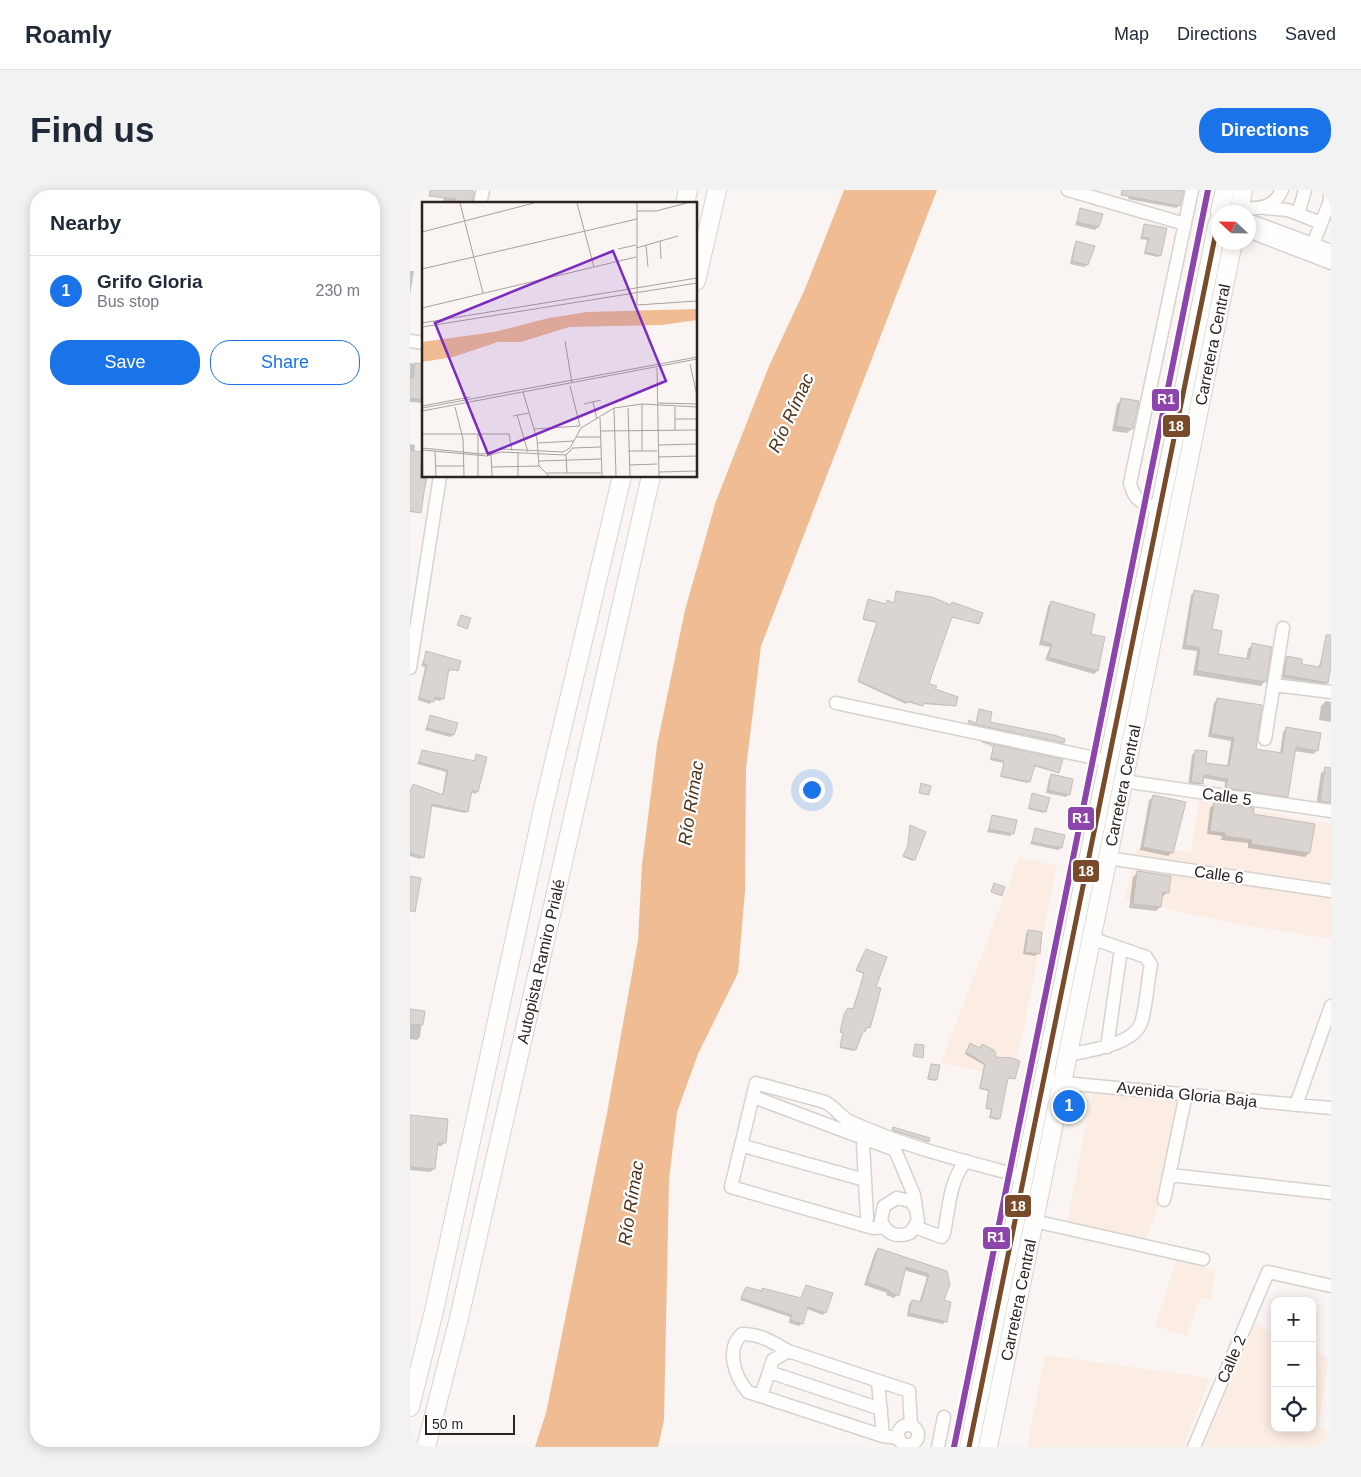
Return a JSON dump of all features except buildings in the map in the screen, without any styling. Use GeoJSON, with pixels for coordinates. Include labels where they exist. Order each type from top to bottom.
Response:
{"type":"FeatureCollection","features":[{"type":"Feature","properties":{"kind":"highway"},"geometry":{"type":"LineString","coordinates":[[698,274],[718,190]]}},
{"type":"Feature","properties":{"kind":"highway","name":"Carretera Central"},"geometry":{"type":"LineString","coordinates":[[1225,190],[1228,205]]}},
{"type":"Feature","properties":{"kind":"highway","name":"Carretera Central"},"geometry":{"type":"LineString","coordinates":[[1235,205],[1243,190]]}},
{"type":"Feature","properties":{"kind":"highway","name":"Carretera Central"},"geometry":{"type":"LineString","coordinates":[[969,1447],[1160,509],[1221,250]]}},
{"type":"Feature","properties":{"kind":"highway","name":"Carretera Central"},"geometry":{"type":"LineString","coordinates":[[988,1447],[1231,250]]}},
{"type":"Feature","properties":{"kind":"highway","name":"Autopista Ramiro Prialé"},"geometry":{"type":"LineString","coordinates":[[410,1407],[434,1311],[541,819],[622,478]]}},
{"type":"Feature","properties":{"kind":"highway","name":"Autopista Ramiro Prialé"},"geometry":{"type":"LineString","coordinates":[[426,1447],[460,1318],[651,478]]}},
{"type":"Feature","properties":{"kind":"street"},"geometry":{"type":"LineString","coordinates":[[1068,190],[1185,224]]}},
{"type":"Feature","properties":{"kind":"street"},"geometry":{"type":"LineString","coordinates":[[1160,509],[1138,501],[1132,494],[1130,483],[1192,190]]}},
{"type":"Feature","properties":{"kind":"street"},"geometry":{"type":"LineString","coordinates":[[1265,208],[1275,202],[1282,190]]}},
{"type":"Feature","properties":{"kind":"street"},"geometry":{"type":"LineString","coordinates":[[1278,230],[1293,212],[1305,190]]}},
{"type":"Feature","properties":{"kind":"street"},"geometry":{"type":"LineString","coordinates":[[1313,244],[1330,201],[1330,190]]}},
{"type":"Feature","properties":{"kind":"street"},"geometry":{"type":"LineString","coordinates":[[1256,210],[1265,208],[1293,212],[1321,223]]}},
{"type":"Feature","properties":{"kind":"street"},"geometry":{"type":"LineString","coordinates":[[1256,223],[1331,251]]}},
{"type":"Feature","properties":{"kind":"street"},"geometry":{"type":"LineString","coordinates":[[1256,234],[1331,263]]}},
{"type":"Feature","properties":{"kind":"street"},"geometry":{"type":"LineString","coordinates":[[410,668],[440,478]]}},
{"type":"Feature","properties":{"kind":"street"},"geometry":{"type":"LineString","coordinates":[[1265,739],[1283,628]]}},
{"type":"Feature","properties":{"kind":"street"},"geometry":{"type":"LineString","coordinates":[[1274,685],[1331,692]]}},
{"type":"Feature","properties":{"kind":"street"},"geometry":{"type":"LineString","coordinates":[[836,703],[1109,761]]}},
{"type":"Feature","properties":{"kind":"street","name":"Calle 5"},"geometry":{"type":"LineString","coordinates":[[1123,782],[1331,811]]}},
{"type":"Feature","properties":{"kind":"street","name":"Calle 6"},"geometry":{"type":"LineString","coordinates":[[1107,858],[1331,891]]}},
{"type":"Feature","properties":{"kind":"street"},"geometry":{"type":"LineString","coordinates":[[1068,1056],[1107,1047],[1130,1036],[1140,1025],[1150,965],[1146,957],[1091,938]]}},
{"type":"Feature","properties":{"kind":"street"},"geometry":{"type":"LineString","coordinates":[[1107,1047],[1121,949]]}},
{"type":"Feature","properties":{"kind":"street"},"geometry":{"type":"LineString","coordinates":[[1296,1105],[1331,1006]]}},
{"type":"Feature","properties":{"kind":"street","name":"Avenida Gloria Baja"},"geometry":{"type":"LineString","coordinates":[[1044,1082],[1062,1082],[1331,1108]]}},
{"type":"Feature","properties":{"kind":"street"},"geometry":{"type":"LineString","coordinates":[[759,1084],[825,1102],[836,1108],[846,1119],[902,1144],[1024,1177]]}},
{"type":"Feature","properties":{"kind":"street"},"geometry":{"type":"LineString","coordinates":[[758,1103],[895,1150],[914,1195],[918,1221],[915,1228],[910,1233],[896,1235],[877,1221],[750,1186],[742,1180],[739,1174],[758,1103],[759,1084]]}},
{"type":"Feature","properties":{"kind":"street"},"geometry":{"type":"LineString","coordinates":[[759,1084],[731,1187],[873,1228],[884,1206],[896,1198],[904,1198],[916,1206]]}},
{"type":"Feature","properties":{"kind":"street"},"geometry":{"type":"LineString","coordinates":[[1164,1200],[1186,1094]]}},
{"type":"Feature","properties":{"kind":"street"},"geometry":{"type":"LineString","coordinates":[[758,1103],[890,1156],[904,1190],[904,1198]]}},
{"type":"Feature","properties":{"kind":"street"},"geometry":{"type":"LineString","coordinates":[[748,1143],[865,1175]]}},
{"type":"Feature","properties":{"kind":"street"},"geometry":{"type":"LineString","coordinates":[[866,1145],[877,1221]]}},
{"type":"Feature","properties":{"kind":"street"},"geometry":{"type":"LineString","coordinates":[[866,1145],[865,1175],[877,1221]]}},
{"type":"Feature","properties":{"kind":"street"},"geometry":{"type":"LineString","coordinates":[[915,1228],[942,1237],[957,1171],[966,1161]]}},
{"type":"Feature","properties":{"kind":"street"},"geometry":{"type":"LineString","coordinates":[[1170,1175],[1331,1193]]}},
{"type":"Feature","properties":{"kind":"street"},"geometry":{"type":"LineString","coordinates":[[1034,1221],[1203,1259]]}},
{"type":"Feature","properties":{"kind":"street","name":"Calle 2"},"geometry":{"type":"LineString","coordinates":[[1194,1447],[1268,1272],[1331,1286]]}},
{"type":"Feature","properties":{"kind":"street"},"geometry":{"type":"LineString","coordinates":[[742,1334],[752,1334],[771,1340],[788,1351],[878,1382],[909,1391],[911,1425],[918,1434],[920,1444],[904,1444],[899,1438],[883,1436],[748,1392],[741,1384],[733,1359],[732,1349],[735,1340],[742,1334]]}},
{"type":"Feature","properties":{"kind":"street"},"geometry":{"type":"LineString","coordinates":[[761,1396],[773,1360],[788,1351]]}},
{"type":"Feature","properties":{"kind":"street"},"geometry":{"type":"LineString","coordinates":[[769,1372],[880,1409]]}},
{"type":"Feature","properties":{"kind":"street"},"geometry":{"type":"LineString","coordinates":[[878,1382],[883,1436]]}},
{"type":"Feature","properties":{"kind":"street"},"geometry":{"type":"LineString","coordinates":[[938,1447],[944,1417]]}},
{"type":"Feature","properties":{"kind":"street"},"geometry":{"type":"LineString","coordinates":[[899,1438],[901,1428],[911,1425]]}},
{"type":"Feature","properties":{"kind":"shaded area"},"geometry":{"type":"Polygon","coordinates":[[[1199,800],[1331,824],[1331,939],[1226,922],[1125,899],[1138,846],[1191,852],[1199,800]]]}},
{"type":"Feature","properties":{"kind":"shaded area"},"geometry":{"type":"Polygon","coordinates":[[[1019,857],[1057,866],[1013,1078],[941,1063],[1019,857]]]}},
{"type":"Feature","properties":{"kind":"shaded area"},"geometry":{"type":"Polygon","coordinates":[[[1092,1093],[1183,1102],[1158,1210],[1142,1245],[1066,1229],[1092,1093]]]}},
{"type":"Feature","properties":{"kind":"shaded area"},"geometry":{"type":"Polygon","coordinates":[[[1176,1260],[1215,1270],[1211,1299],[1200,1299],[1187,1336],[1155,1326],[1176,1260]]]}},
{"type":"Feature","properties":{"kind":"shaded area"},"geometry":{"type":"Polygon","coordinates":[[[1255,1323],[1271,1331],[1271,1432],[1316,1432],[1316,1352],[1329,1358],[1318,1426],[1328,1432],[1322,1447],[1203,1447],[1255,1323]]]}},
{"type":"Feature","properties":{"kind":"shaded area"},"geometry":{"type":"Polygon","coordinates":[[[1045,1355],[1210,1378],[1183,1447],[1027,1447],[1045,1355]]]}},
{"type":"Feature","properties":{"kind":"water","name":"Río Rímac"},"geometry":{"type":"Polygon","coordinates":[[[844,190],[937,190],[761,646],[746,768],[745,891],[738,973],[698,1054],[677,1112],[669,1180],[664,1420],[658,1447],[535,1447],[546,1413],[607,1113],[638,940],[642,865],[657,745],[685,610],[716,501],[769,366],[805,289],[844,190]]]}},
{"type":"Feature","properties":{"kind":"transit line","name":"R1"},"geometry":{"type":"LineString","coordinates":[[954,1447],[1208,190]]}},
{"type":"Feature","properties":{"kind":"transit line","name":"18"},"geometry":{"type":"LineString","coordinates":[[969,1447],[1212,250]]}},
{"type":"Feature","properties":{"kind":"place","name":"Grifo Gloria"},"geometry":{"type":"Point","coordinates":[1069,1106]}}]}
